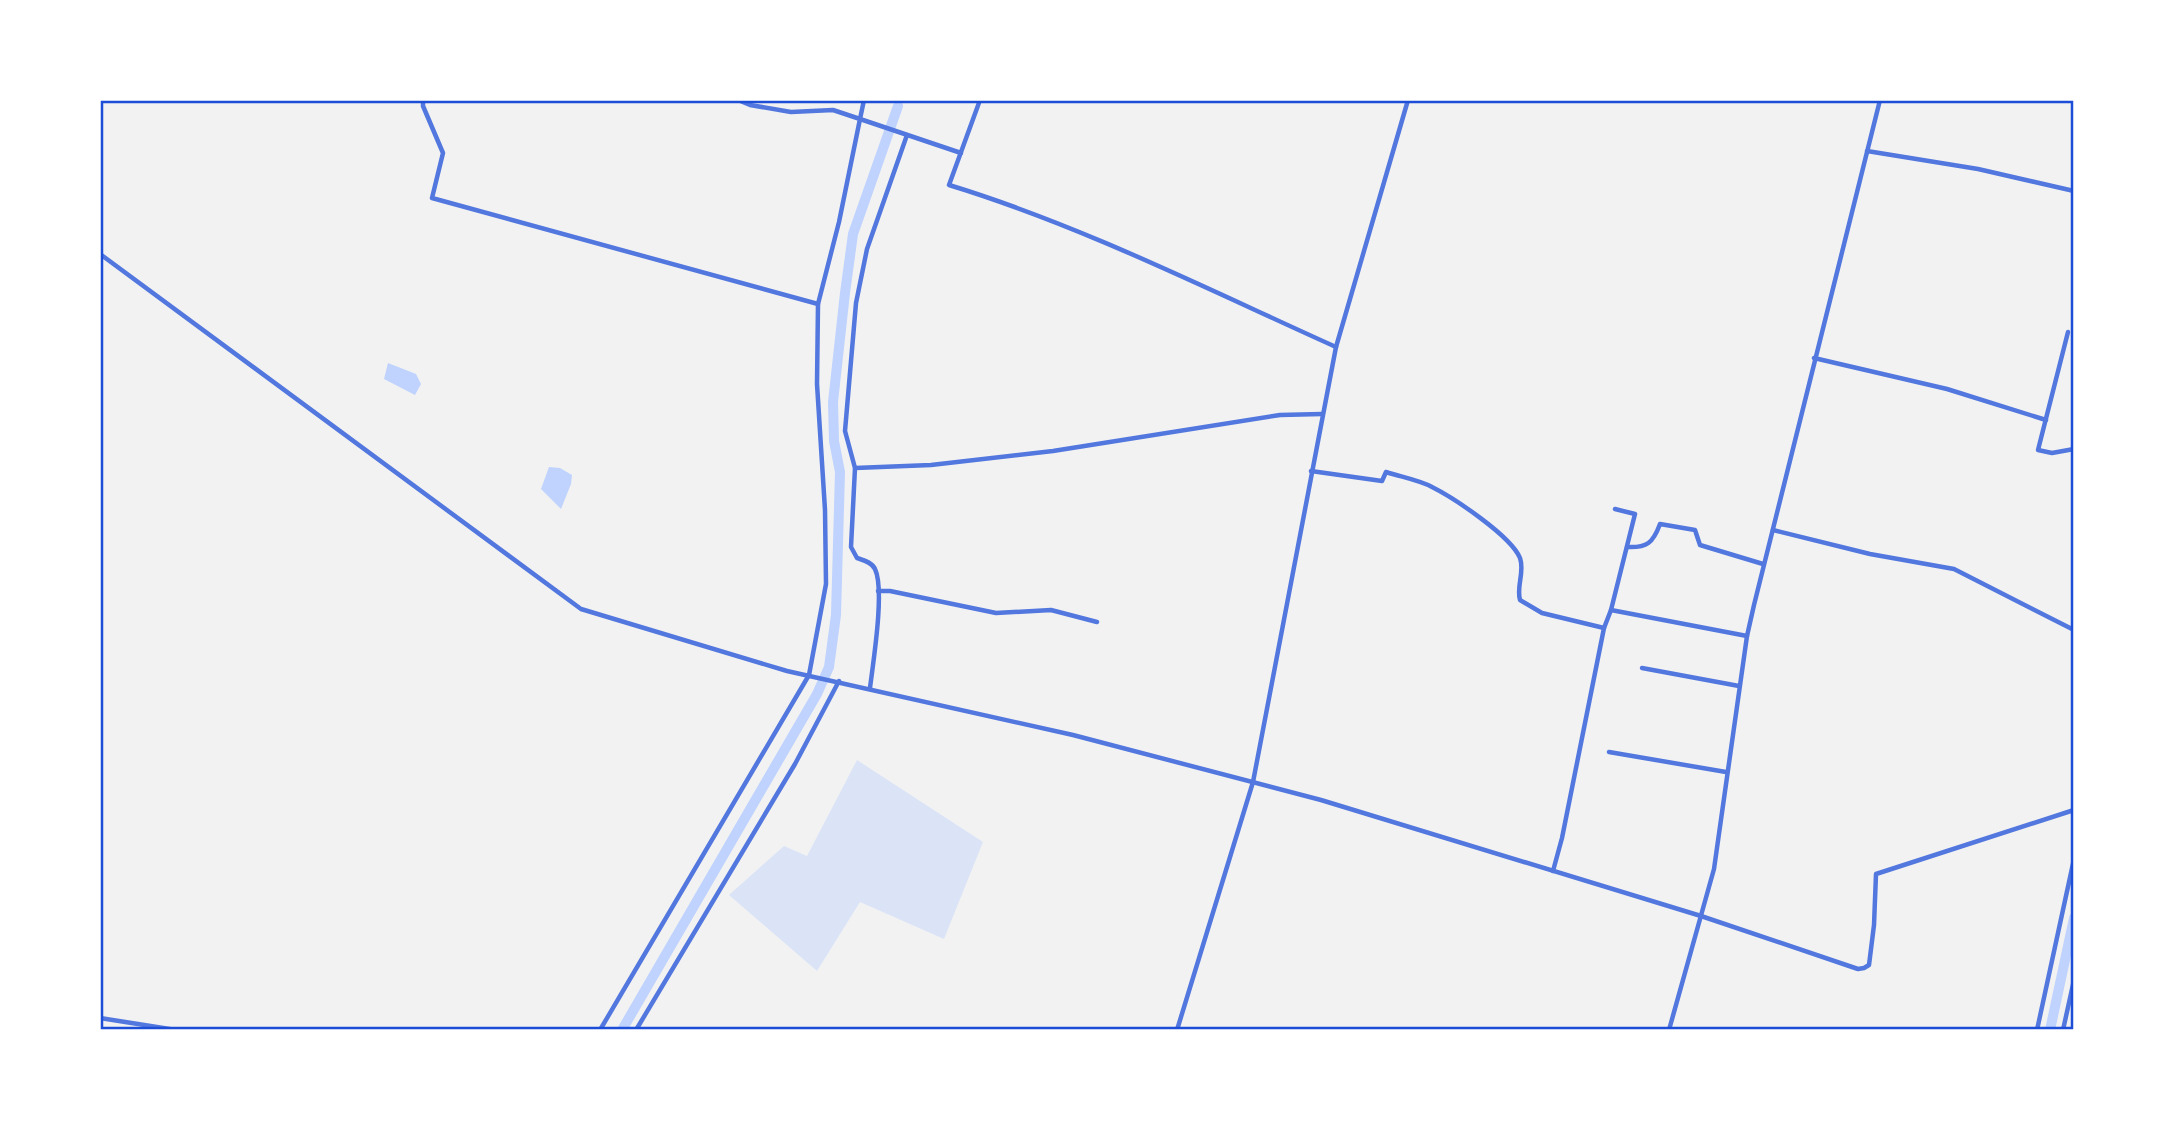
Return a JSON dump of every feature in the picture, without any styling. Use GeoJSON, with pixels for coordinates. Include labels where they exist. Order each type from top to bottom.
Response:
{"type":"FeatureCollection","features":[{"type":"Feature","properties":{"kind":"street"},"geometry":{"type":"LineString","coordinates":[[423,100],[423,106],[443,153],[432,198],[818,304]]}},
{"type":"Feature","properties":{"kind":"street"},"geometry":{"type":"LineString","coordinates":[[738,100],[750,105],[791,112],[833,110],[961,153]]}},
{"type":"Feature","properties":{"kind":"street"},"geometry":{"type":"LineString","coordinates":[[600,1030],[811,675],[826,584],[825,510],[817,384],[818,304],[839,222],[864,100]]}},
{"type":"Feature","properties":{"kind":"street"},"geometry":{"type":"LineString","coordinates":[[980,100],[949,185],[1004,202],[1075,230],[1336,347]]}},
{"type":"Feature","properties":{"kind":"street"},"geometry":{"type":"LineString","coordinates":[[1177,1030],[1253,782],[1336,347],[1408,100]]}},
{"type":"Feature","properties":{"kind":"street"},"geometry":{"type":"LineString","coordinates":[[1669,1030],[1714,869],[1747,636],[1763,564],[1880,100]]}},
{"type":"Feature","properties":{"kind":"street"},"geometry":{"type":"LineString","coordinates":[[870,688],[878,623],[877,591],[874,567],[857,558],[851,547],[855,468],[845,431],[856,303],[867,249],[907,135]]}},
{"type":"Feature","properties":{"kind":"street"},"geometry":{"type":"LineString","coordinates":[[1867,151],[1978,169],[2074,191]]}},
{"type":"Feature","properties":{"kind":"street"},"geometry":{"type":"LineString","coordinates":[[100,254],[581,609],[787,671],[1073,735],[1321,800],[1701,916],[1858,969],[1869,965],[1876,874],[2074,810]]}},
{"type":"Feature","properties":{"kind":"street"},"geometry":{"type":"LineString","coordinates":[[2068,332],[2038,450],[2052,453],[2074,449]]}},
{"type":"Feature","properties":{"kind":"street"},"geometry":{"type":"LineString","coordinates":[[1814,358],[1947,389],[2046,420]]}},
{"type":"Feature","properties":{"kind":"street"},"geometry":{"type":"LineString","coordinates":[[855,468],[944,463],[1054,451],[1280,415],[1306,412],[1322,414]]}},
{"type":"Feature","properties":{"kind":"street"},"geometry":{"type":"LineString","coordinates":[[1311,471],[1382,481],[1386,472],[1431,486],[1479,518],[1515,549],[1521,559],[1522,571],[1518,590],[1520,600],[1542,613],[1604,628]]}},
{"type":"Feature","properties":{"kind":"street"},"geometry":{"type":"LineString","coordinates":[[1553,871],[1604,628],[1635,514],[1615,509]]}},
{"type":"Feature","properties":{"kind":"street"},"geometry":{"type":"LineString","coordinates":[[1627,547],[1647,545],[1654,540],[1660,524],[1695,530],[1700,545],[1763,564]]}},
{"type":"Feature","properties":{"kind":"street"},"geometry":{"type":"LineString","coordinates":[[1773,530],[1870,554],[1954,569],[2074,630]]}},
{"type":"Feature","properties":{"kind":"street"},"geometry":{"type":"LineString","coordinates":[[877,591],[890,591],[996,613],[1051,610],[1097,622]]}},
{"type":"Feature","properties":{"kind":"street"},"geometry":{"type":"LineString","coordinates":[[1611,610],[1747,636]]}},
{"type":"Feature","properties":{"kind":"street"},"geometry":{"type":"LineString","coordinates":[[1642,668],[1739,686]]}},
{"type":"Feature","properties":{"kind":"street"},"geometry":{"type":"LineString","coordinates":[[636,1030],[795,764],[838,681]]}},
{"type":"Feature","properties":{"kind":"street"},"geometry":{"type":"LineString","coordinates":[[1609,752],[1726,772]]}},
{"type":"Feature","properties":{"kind":"street"},"geometry":{"type":"LineString","coordinates":[[2037,1030],[2074,859]]}},
{"type":"Feature","properties":{"kind":"street"},"geometry":{"type":"LineString","coordinates":[[2063,1030],[2074,980]]}},
{"type":"Feature","properties":{"kind":"street"},"geometry":{"type":"LineString","coordinates":[[100,1018],[176,1030]]}},
{"type":"Feature","properties":{"kind":"shaded area"},"geometry":{"type":"Polygon","coordinates":[[[857,760],[983,842],[944,939],[860,902],[817,971],[729,895],[784,846],[807,856],[857,760]]]}},
{"type":"Feature","properties":{"kind":"water"},"geometry":{"type":"Polygon","coordinates":[[[388,363],[416,374],[421,384],[415,395],[384,379],[388,363]]]}},
{"type":"Feature","properties":{"kind":"water"},"geometry":{"type":"Polygon","coordinates":[[[549,467],[560,468],[572,475],[561,509],[541,489],[549,467]]]}},
{"type":"Feature","properties":{"kind":"waterway"},"geometry":{"type":"LineString","coordinates":[[622,1030],[817,694],[829,667],[836,615],[840,472],[834,441],[833,402],[845,293],[853,234],[898,106]]}},
{"type":"Feature","properties":{"kind":"waterway"},"geometry":{"type":"LineString","coordinates":[[2050,1030],[2074,918]]}}]}
